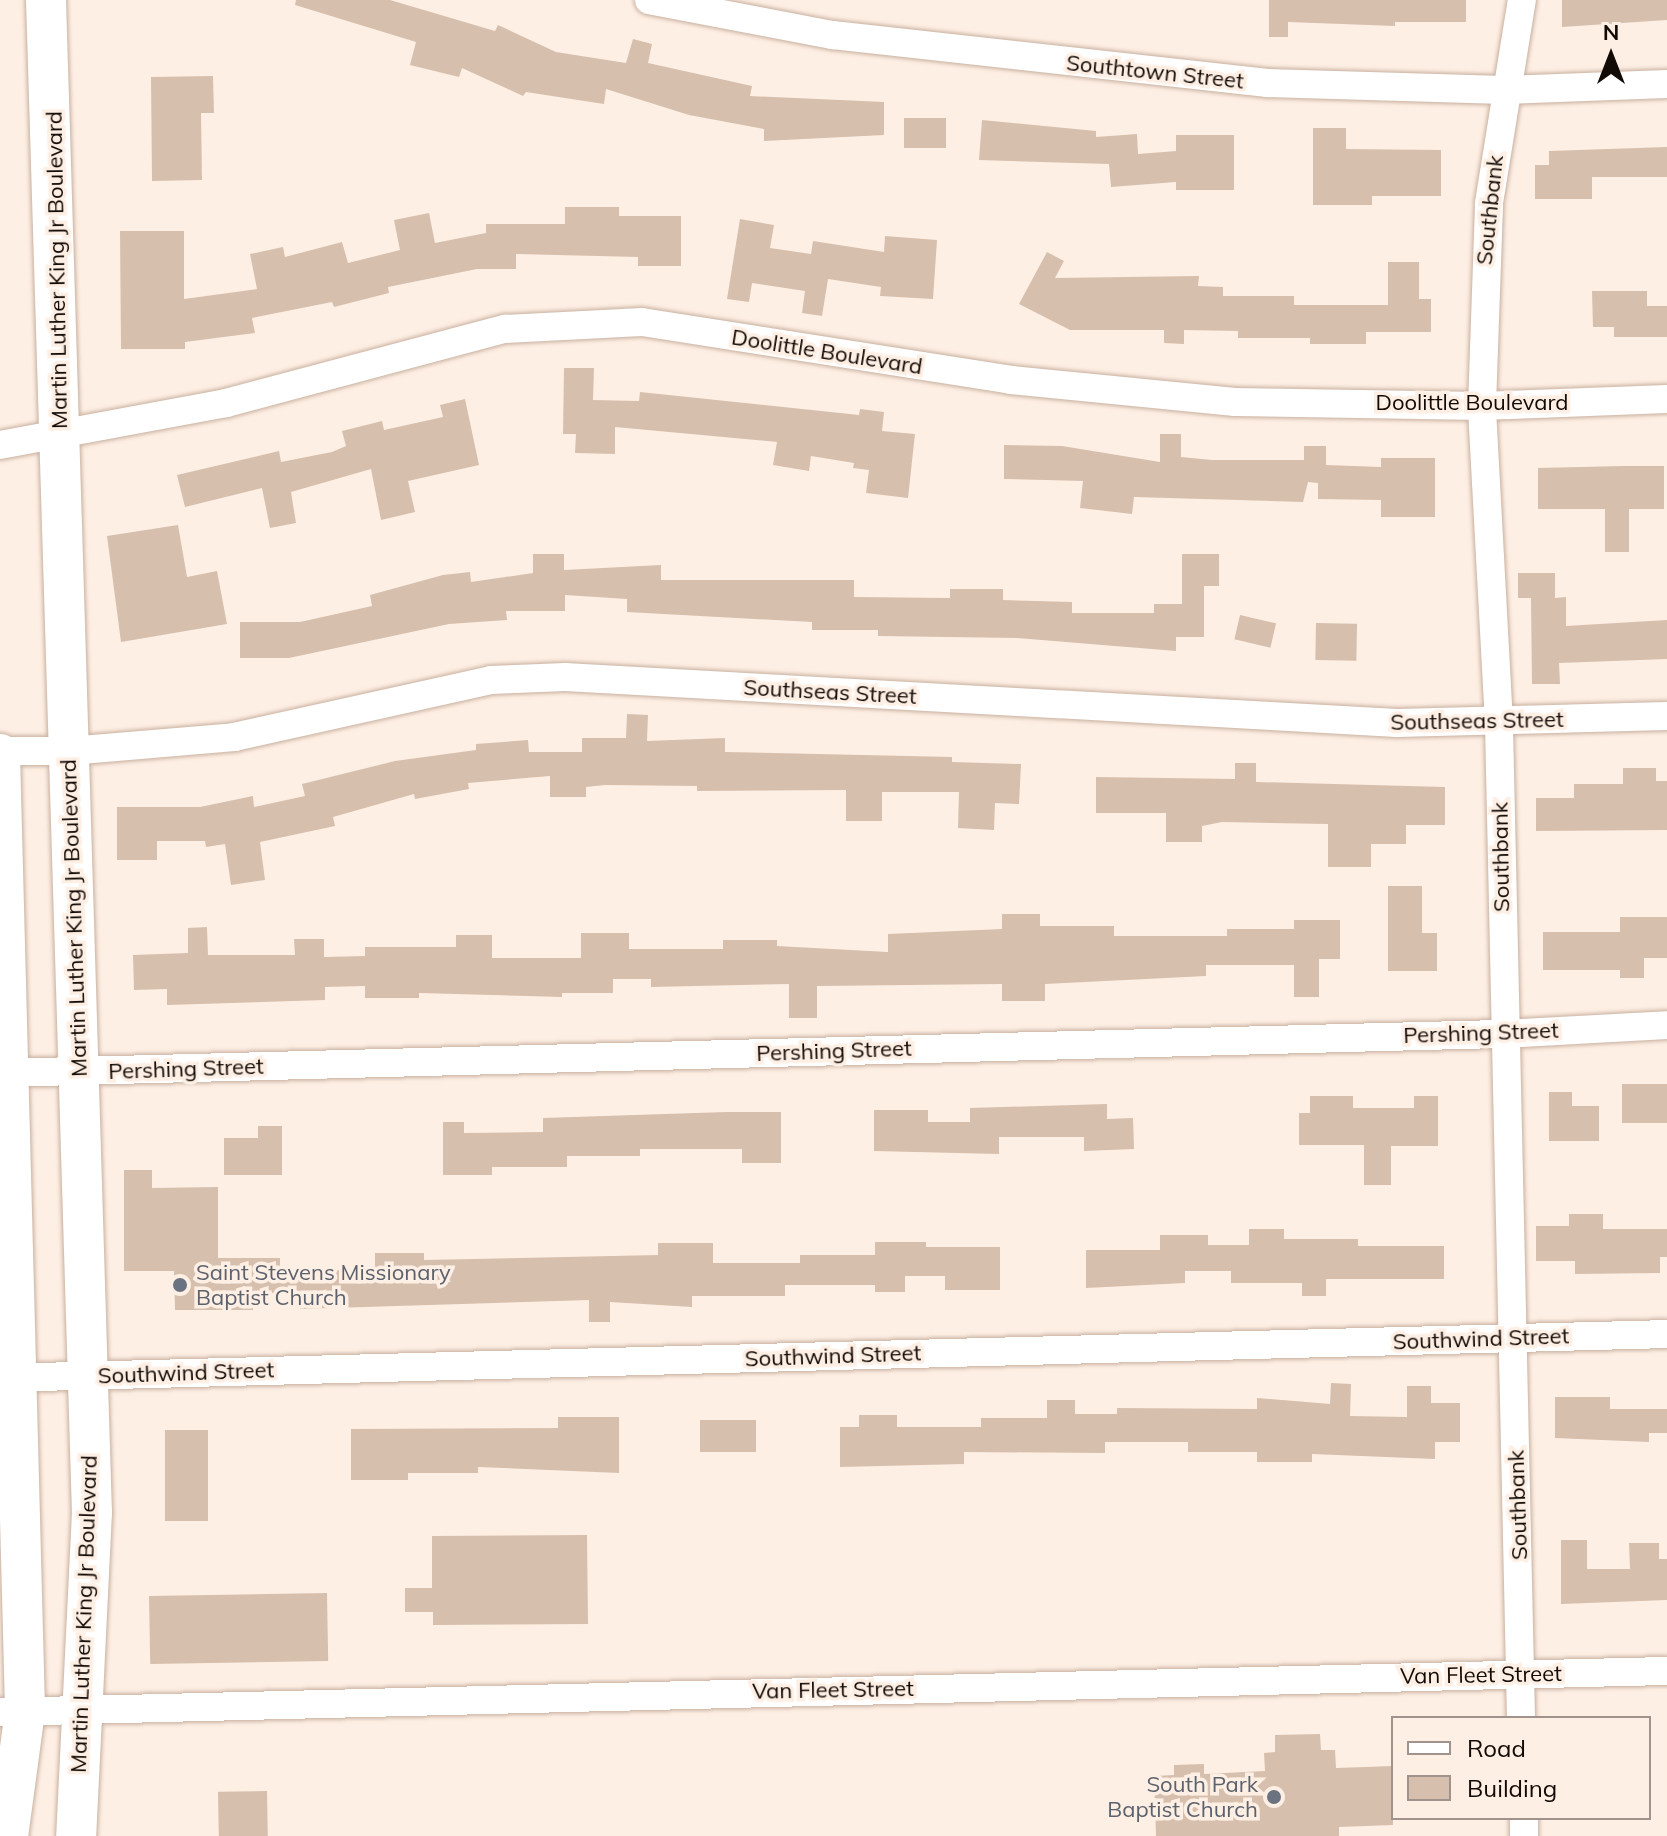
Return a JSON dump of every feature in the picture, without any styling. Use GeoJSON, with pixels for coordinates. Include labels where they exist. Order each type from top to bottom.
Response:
{"type":"FeatureCollection","features":[{"type":"Feature","properties":{"kind":"main road","name":"Martin Luther King Jr Boulevard"},"geometry":{"type":"LineString","coordinates":[[46,0],[92,1512],[85,1710],[76,1836]]}},
{"type":"Feature","properties":{"kind":"main road"},"geometry":{"type":"LineString","coordinates":[[0,752],[13,1711],[8,1836]]}},
{"type":"Feature","properties":{"kind":"street","name":"Southtown Street"},"geometry":{"type":"LineString","coordinates":[[649,0],[833,35],[1080,66],[1267,83],[1504,90],[1667,84]]}},
{"type":"Feature","properties":{"kind":"street","name":"Southbank"},"geometry":{"type":"LineString","coordinates":[[1521,1716],[1503,1034],[1499,723],[1482,406],[1489,203],[1504,90],[1522,0]]}},
{"type":"Feature","properties":{"kind":"street","name":"Doolittle Boulevard"},"geometry":{"type":"LineString","coordinates":[[0,445],[60,437],[226,403],[505,329],[642,322],[1011,380],[1235,402],[1482,406],[1667,399]]}},
{"type":"Feature","properties":{"kind":"street","name":"Southseas Street"},"geometry":{"type":"LineString","coordinates":[[0,752],[69,751],[234,737],[491,680],[565,677],[1258,718],[1499,723],[1667,716]]}},
{"type":"Feature","properties":{"kind":"street","name":"Pershing Street"},"geometry":{"type":"LineString","coordinates":[[4,1073],[1503,1034],[1667,1025]]}},
{"type":"Feature","properties":{"kind":"street","name":"Southwind Street"},"geometry":{"type":"LineString","coordinates":[[10,1378],[1667,1334]]}},
{"type":"Feature","properties":{"kind":"street","name":"Van Fleet Street"},"geometry":{"type":"LineString","coordinates":[[13,1711],[1667,1671]]}},
{"type":"Feature","properties":{"kind":"building"},"geometry":{"type":"Polygon","coordinates":[[[296,0],[390,0],[495,31],[498,25],[556,52],[626,63],[633,39],[652,44],[648,63],[752,86],[750,96],[884,102],[884,135],[764,141],[764,129],[689,115],[606,89],[604,104],[526,92],[523,96],[462,68],[459,77],[410,65],[416,42],[295,5],[296,0]]]}},
{"type":"Feature","properties":{"kind":"building"},"geometry":{"type":"Polygon","coordinates":[[[1269,0],[1466,0],[1466,22],[1395,22],[1395,26],[1288,22],[1288,37],[1269,37],[1269,0]]]}},
{"type":"Feature","properties":{"kind":"building"},"geometry":{"type":"Polygon","coordinates":[[[1562,0],[1667,0],[1667,20],[1562,27],[1562,0]]]}},
{"type":"Feature","properties":{"kind":"building"},"geometry":{"type":"Polygon","coordinates":[[[213,76],[214,113],[201,113],[202,180],[152,181],[151,77],[213,76]]]}},
{"type":"Feature","properties":{"kind":"building"},"geometry":{"type":"Polygon","coordinates":[[[904,118],[946,118],[946,148],[904,148],[904,118]]]}},
{"type":"Feature","properties":{"kind":"building"},"geometry":{"type":"Polygon","coordinates":[[[982,120],[1096,131],[1096,137],[1137,134],[1138,154],[1176,151],[1176,135],[1234,135],[1234,190],[1176,190],[1176,182],[1111,187],[1109,164],[979,160],[982,120]]]}},
{"type":"Feature","properties":{"kind":"building"},"geometry":{"type":"Polygon","coordinates":[[[1313,128],[1346,128],[1346,149],[1441,150],[1441,196],[1372,196],[1372,205],[1313,205],[1313,128]]]}},
{"type":"Feature","properties":{"kind":"building"},"geometry":{"type":"Polygon","coordinates":[[[1667,147],[1667,177],[1592,177],[1592,199],[1535,199],[1535,165],[1549,165],[1549,151],[1667,147]]]}},
{"type":"Feature","properties":{"kind":"building"},"geometry":{"type":"Polygon","coordinates":[[[565,207],[619,207],[619,216],[681,216],[681,266],[638,266],[638,257],[516,254],[516,269],[477,269],[388,287],[389,293],[334,307],[332,302],[252,318],[255,333],[185,342],[185,349],[121,349],[120,231],[184,231],[184,299],[257,289],[250,254],[283,247],[285,257],[342,242],[348,263],[400,250],[394,220],[429,213],[435,243],[486,233],[486,224],[565,224],[565,207]]]}},
{"type":"Feature","properties":{"kind":"building"},"geometry":{"type":"Polygon","coordinates":[[[740,219],[774,225],[770,248],[811,254],[813,241],[884,252],[885,236],[937,240],[933,299],[880,296],[881,287],[828,279],[822,316],[802,313],[805,291],[752,283],[749,302],[727,299],[740,219]]]}},
{"type":"Feature","properties":{"kind":"building"},"geometry":{"type":"Polygon","coordinates":[[[1047,252],[1064,261],[1055,278],[1199,276],[1198,286],[1223,287],[1223,296],[1294,296],[1294,305],[1388,305],[1388,262],[1419,262],[1419,299],[1431,299],[1431,332],[1366,332],[1366,344],[1310,344],[1310,338],[1238,338],[1238,331],[1184,330],[1184,344],[1164,343],[1164,330],[1070,330],[1019,304],[1047,252]]]}},
{"type":"Feature","properties":{"kind":"building"},"geometry":{"type":"Polygon","coordinates":[[[1592,291],[1647,291],[1647,306],[1667,306],[1667,337],[1614,337],[1614,327],[1593,327],[1592,291]]]}},
{"type":"Feature","properties":{"kind":"building"},"geometry":{"type":"Polygon","coordinates":[[[564,368],[594,368],[593,400],[639,401],[640,392],[859,415],[860,409],[884,412],[882,431],[915,434],[908,498],[866,493],[869,470],[853,468],[854,463],[811,456],[809,471],[773,465],[777,442],[615,427],[615,454],[575,453],[576,434],[563,434],[564,368]]]}},
{"type":"Feature","properties":{"kind":"building"},"geometry":{"type":"Polygon","coordinates":[[[465,399],[479,465],[408,481],[415,512],[381,520],[371,469],[291,492],[296,523],[270,528],[262,488],[185,507],[177,475],[279,451],[281,462],[332,452],[346,446],[342,431],[382,421],[384,430],[443,417],[440,405],[465,399]]]}},
{"type":"Feature","properties":{"kind":"building"},"geometry":{"type":"Polygon","coordinates":[[[1160,434],[1181,434],[1181,457],[1212,460],[1304,460],[1304,446],[1326,446],[1326,465],[1381,467],[1381,458],[1435,458],[1435,517],[1381,517],[1381,500],[1318,499],[1318,483],[1308,482],[1303,502],[1134,497],[1132,514],[1080,508],[1083,481],[1004,479],[1004,445],[1062,446],[1160,462],[1160,434]]]}},
{"type":"Feature","properties":{"kind":"building"},"geometry":{"type":"Polygon","coordinates":[[[1664,466],[1664,509],[1629,509],[1629,552],[1605,552],[1605,509],[1538,509],[1538,468],[1664,466]]]}},
{"type":"Feature","properties":{"kind":"building"},"geometry":{"type":"Polygon","coordinates":[[[178,525],[187,577],[217,571],[227,624],[121,642],[107,536],[178,525]]]}},
{"type":"Feature","properties":{"kind":"building"},"geometry":{"type":"Polygon","coordinates":[[[533,554],[564,554],[564,570],[661,565],[661,580],[854,580],[854,597],[950,598],[950,589],[1003,589],[1003,600],[1072,602],[1072,613],[1154,613],[1154,604],[1182,604],[1182,554],[1219,554],[1219,586],[1204,586],[1204,637],[1176,637],[1176,651],[1017,638],[878,636],[878,630],[812,630],[812,622],[627,612],[627,599],[565,595],[565,611],[506,611],[507,620],[449,624],[289,658],[240,658],[240,622],[300,622],[372,606],[370,595],[443,575],[470,572],[471,582],[533,573],[533,554]]]}},
{"type":"Feature","properties":{"kind":"building"},"geometry":{"type":"Polygon","coordinates":[[[1518,573],[1555,573],[1555,598],[1566,597],[1566,626],[1667,620],[1667,659],[1559,663],[1560,684],[1532,684],[1531,598],[1518,598],[1518,573]]]}},
{"type":"Feature","properties":{"kind":"building"},"geometry":{"type":"Polygon","coordinates":[[[1240,615],[1276,623],[1270,648],[1234,639],[1240,615]]]}},
{"type":"Feature","properties":{"kind":"building"},"geometry":{"type":"Polygon","coordinates":[[[1316,623],[1357,624],[1356,661],[1315,660],[1316,623]]]}},
{"type":"Feature","properties":{"kind":"building"},"geometry":{"type":"Polygon","coordinates":[[[627,714],[648,715],[647,741],[725,738],[725,752],[952,757],[952,762],[1021,764],[1019,804],[995,803],[994,830],[958,828],[959,792],[882,792],[882,821],[846,821],[846,790],[697,791],[697,786],[605,785],[586,787],[586,797],[550,797],[550,776],[468,783],[469,789],[415,799],[414,794],[333,817],[335,826],[260,842],[265,880],[231,885],[225,844],[206,847],[205,841],[157,841],[157,860],[117,860],[117,807],[200,807],[253,796],[254,807],[305,796],[302,784],[395,761],[476,750],[476,744],[528,740],[529,752],[582,752],[582,738],[626,738],[627,714]]]}},
{"type":"Feature","properties":{"kind":"building"},"geometry":{"type":"Polygon","coordinates":[[[1235,763],[1256,763],[1256,782],[1445,787],[1445,825],[1406,825],[1406,844],[1371,844],[1371,867],[1328,867],[1328,824],[1222,822],[1202,826],[1202,842],[1166,842],[1166,813],[1096,813],[1096,777],[1235,779],[1235,763]]]}},
{"type":"Feature","properties":{"kind":"building"},"geometry":{"type":"Polygon","coordinates":[[[1623,768],[1656,768],[1656,781],[1667,781],[1667,830],[1536,831],[1536,798],[1574,798],[1574,784],[1623,784],[1623,768]]]}},
{"type":"Feature","properties":{"kind":"building"},"geometry":{"type":"Polygon","coordinates":[[[1388,886],[1422,886],[1422,933],[1437,933],[1437,971],[1388,971],[1388,886]]]}},
{"type":"Feature","properties":{"kind":"building"},"geometry":{"type":"Polygon","coordinates":[[[1002,914],[1040,914],[1040,926],[1114,926],[1114,936],[1227,936],[1227,929],[1294,929],[1294,920],[1340,920],[1340,959],[1319,959],[1319,997],[1294,997],[1294,965],[1206,965],[1206,976],[1045,984],[1045,1001],[1002,1001],[1002,984],[817,986],[817,1018],[789,1018],[789,984],[651,987],[651,979],[613,979],[613,993],[562,993],[562,997],[419,993],[419,998],[365,998],[365,986],[325,987],[325,1000],[167,1005],[167,989],[134,990],[133,955],[188,953],[188,928],[207,927],[208,955],[295,955],[294,939],[324,939],[324,957],[365,956],[365,947],[456,947],[456,935],[492,935],[492,958],[581,958],[581,933],[629,933],[629,949],[723,949],[723,940],[777,940],[777,946],[888,952],[888,934],[1002,929],[1002,914]]]}},
{"type":"Feature","properties":{"kind":"building"},"geometry":{"type":"Polygon","coordinates":[[[1620,917],[1667,917],[1667,958],[1644,958],[1644,978],[1620,978],[1620,970],[1543,970],[1543,932],[1620,932],[1620,917]]]}},
{"type":"Feature","properties":{"kind":"building"},"geometry":{"type":"Polygon","coordinates":[[[1622,1084],[1667,1084],[1667,1123],[1622,1123],[1622,1084]]]}},
{"type":"Feature","properties":{"kind":"building"},"geometry":{"type":"Polygon","coordinates":[[[1549,1092],[1572,1092],[1572,1106],[1599,1106],[1599,1141],[1549,1141],[1549,1092]]]}},
{"type":"Feature","properties":{"kind":"building"},"geometry":{"type":"Polygon","coordinates":[[[1310,1096],[1353,1096],[1353,1108],[1414,1108],[1414,1096],[1438,1096],[1438,1146],[1391,1146],[1391,1185],[1364,1185],[1364,1145],[1299,1145],[1299,1113],[1310,1113],[1310,1096]]]}},
{"type":"Feature","properties":{"kind":"building"},"geometry":{"type":"Polygon","coordinates":[[[1107,1104],[1107,1119],[1133,1118],[1134,1149],[1084,1151],[1084,1137],[999,1137],[999,1154],[874,1151],[874,1110],[928,1110],[928,1122],[970,1122],[970,1108],[1107,1104]]]}},
{"type":"Feature","properties":{"kind":"building"},"geometry":{"type":"Polygon","coordinates":[[[781,1112],[781,1163],[742,1163],[742,1149],[640,1149],[640,1156],[567,1156],[567,1167],[492,1167],[492,1175],[443,1175],[443,1122],[464,1122],[464,1133],[543,1132],[543,1118],[781,1112]]]}},
{"type":"Feature","properties":{"kind":"building"},"geometry":{"type":"Polygon","coordinates":[[[258,1126],[282,1126],[282,1175],[224,1175],[224,1138],[258,1138],[258,1126]]]}},
{"type":"Feature","properties":{"kind":"building"},"geometry":{"type":"Polygon","coordinates":[[[124,1170],[152,1170],[152,1188],[218,1187],[218,1258],[280,1258],[280,1270],[375,1270],[375,1253],[424,1253],[424,1260],[658,1255],[658,1243],[713,1243],[713,1263],[800,1263],[800,1255],[875,1255],[875,1242],[926,1242],[926,1247],[1000,1247],[1000,1290],[945,1290],[945,1276],[905,1276],[905,1292],[875,1292],[875,1285],[785,1285],[785,1296],[692,1296],[692,1307],[610,1302],[610,1322],[589,1322],[589,1300],[300,1309],[300,1293],[253,1293],[253,1310],[175,1310],[174,1271],[124,1271],[124,1170]]]}},
{"type":"Feature","properties":{"kind":"building"},"geometry":{"type":"Polygon","coordinates":[[[1569,1214],[1603,1214],[1603,1229],[1667,1229],[1667,1257],[1660,1257],[1660,1273],[1575,1274],[1575,1261],[1536,1261],[1536,1226],[1569,1226],[1569,1214]]]}},
{"type":"Feature","properties":{"kind":"building"},"geometry":{"type":"Polygon","coordinates":[[[1249,1229],[1284,1229],[1284,1239],[1358,1239],[1358,1246],[1444,1246],[1444,1279],[1326,1279],[1326,1296],[1302,1296],[1302,1283],[1231,1283],[1231,1271],[1185,1271],[1185,1283],[1086,1288],[1086,1250],[1160,1250],[1160,1235],[1208,1235],[1208,1245],[1249,1245],[1249,1229]]]}},
{"type":"Feature","properties":{"kind":"building"},"geometry":{"type":"Polygon","coordinates":[[[1331,1383],[1351,1384],[1350,1416],[1407,1417],[1407,1386],[1431,1386],[1431,1403],[1460,1403],[1460,1442],[1435,1442],[1435,1459],[1312,1454],[1312,1462],[1257,1462],[1257,1452],[1188,1452],[1188,1442],[1105,1442],[1105,1453],[964,1452],[964,1464],[840,1467],[840,1427],[859,1427],[859,1415],[897,1415],[897,1427],[981,1427],[981,1418],[1047,1418],[1047,1400],[1075,1400],[1075,1414],[1117,1414],[1117,1408],[1257,1409],[1257,1398],[1330,1404],[1331,1383]]]}},
{"type":"Feature","properties":{"kind":"building"},"geometry":{"type":"Polygon","coordinates":[[[1555,1397],[1610,1397],[1610,1409],[1667,1409],[1667,1433],[1649,1433],[1649,1442],[1555,1438],[1555,1397]]]}},
{"type":"Feature","properties":{"kind":"building"},"geometry":{"type":"Polygon","coordinates":[[[558,1417],[619,1417],[619,1473],[478,1467],[478,1473],[408,1473],[408,1480],[351,1480],[351,1429],[558,1428],[558,1417]]]}},
{"type":"Feature","properties":{"kind":"building"},"geometry":{"type":"Polygon","coordinates":[[[700,1420],[756,1420],[756,1452],[700,1452],[700,1420]]]}},
{"type":"Feature","properties":{"kind":"building"},"geometry":{"type":"Polygon","coordinates":[[[165,1430],[208,1430],[208,1521],[165,1521],[165,1430]]]}},
{"type":"Feature","properties":{"kind":"building"},"geometry":{"type":"Polygon","coordinates":[[[587,1535],[588,1624],[433,1625],[433,1612],[405,1612],[405,1588],[432,1588],[432,1536],[587,1535]]]}},
{"type":"Feature","properties":{"kind":"building"},"geometry":{"type":"Polygon","coordinates":[[[1561,1540],[1587,1540],[1587,1569],[1630,1569],[1629,1543],[1659,1543],[1659,1559],[1667,1559],[1667,1600],[1561,1604],[1561,1540]]]}},
{"type":"Feature","properties":{"kind":"building"},"geometry":{"type":"Polygon","coordinates":[[[327,1593],[328,1661],[150,1664],[149,1596],[327,1593]]]}},
{"type":"Feature","properties":{"kind":"building","name":"South Park Baptist Church"},"geometry":{"type":"Polygon","coordinates":[[[1320,1734],[1321,1750],[1335,1750],[1336,1768],[1391,1766],[1393,1825],[1339,1827],[1339,1836],[1156,1836],[1154,1776],[1174,1775],[1174,1765],[1204,1764],[1204,1774],[1265,1771],[1264,1753],[1275,1752],[1275,1735],[1320,1734]]]}},
{"type":"Feature","properties":{"kind":"building"},"geometry":{"type":"Polygon","coordinates":[[[267,1791],[268,1836],[219,1836],[218,1792],[267,1791]]]}},
{"type":"Feature","properties":{"kind":"place","name":"Saint Stevens Missionary Baptist Church"},"geometry":{"type":"Point","coordinates":[180,1285]}},
{"type":"Feature","properties":{"kind":"place","name":"South Park Baptist Church"},"geometry":{"type":"Point","coordinates":[1274,1797]}}]}
